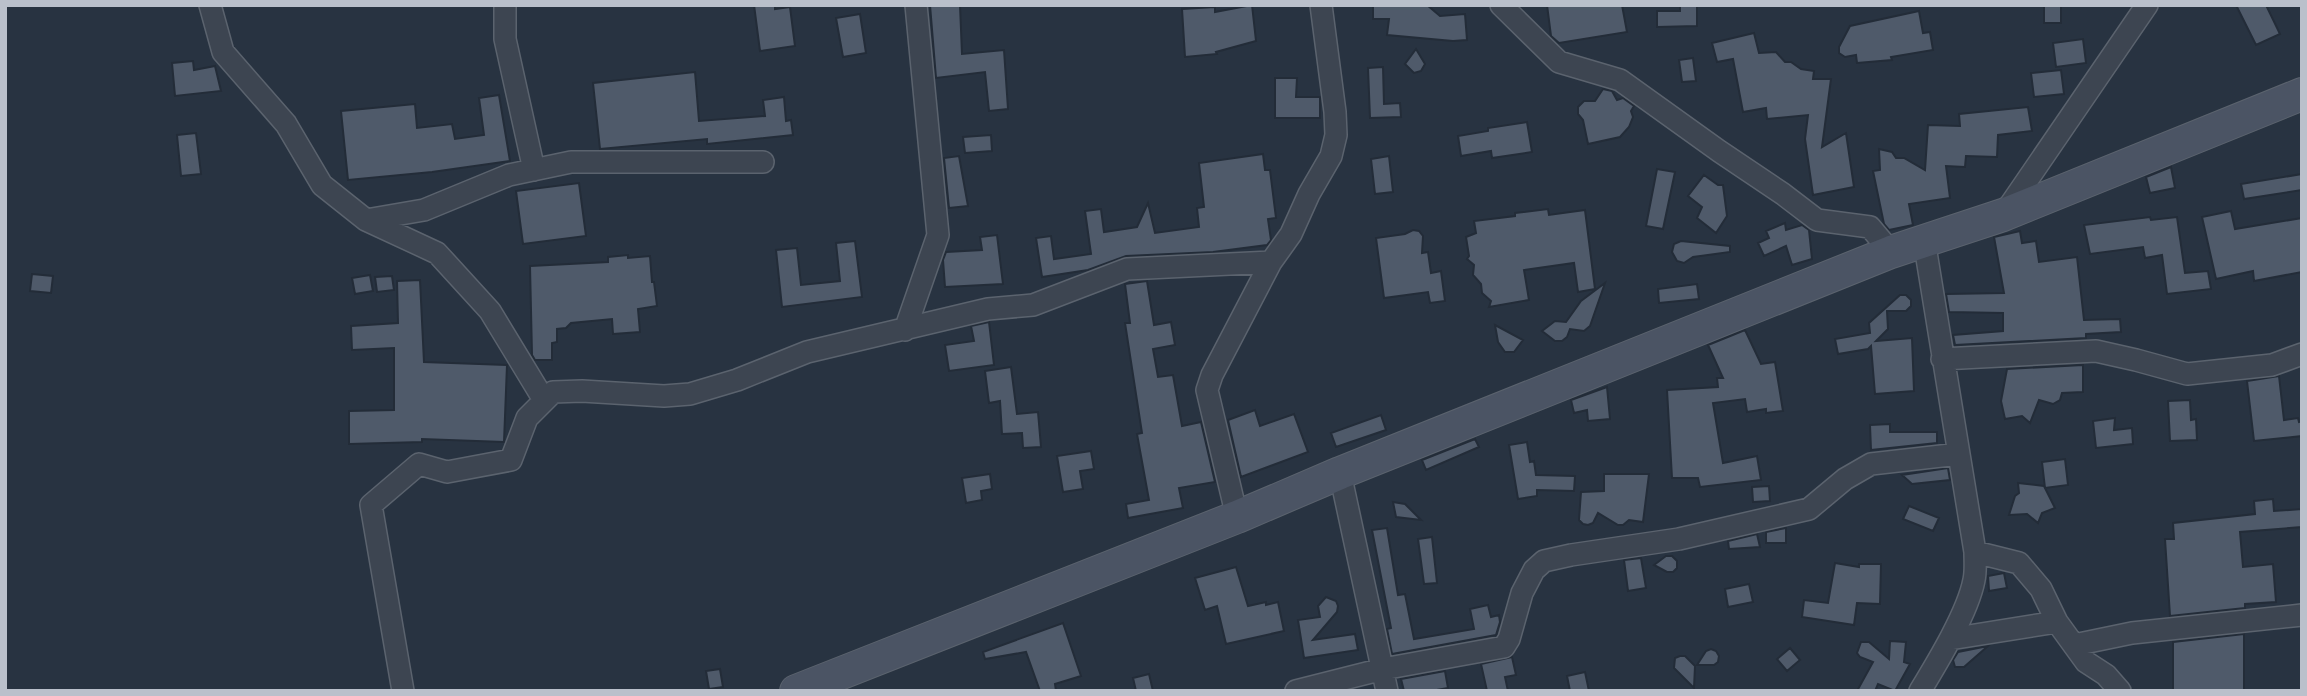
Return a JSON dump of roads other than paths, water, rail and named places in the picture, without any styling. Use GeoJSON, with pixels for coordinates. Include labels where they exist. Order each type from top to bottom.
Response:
{"type":"FeatureCollection","features":[{"type":"Feature","properties":{"kind":"main road"},"geometry":{"type":"LineString","coordinates":[[796,691],[1237,517],[1340,473],[1891,253],[2003,215],[2302,94]]}},
{"type":"Feature","properties":{"kind":"street"},"geometry":{"type":"LineString","coordinates":[[210,5],[223,52],[286,124],[322,185],[366,220],[437,253],[489,311],[544,400]]}},
{"type":"Feature","properties":{"kind":"street"},"geometry":{"type":"LineString","coordinates":[[505,5],[505,39],[534,170]]}},
{"type":"Feature","properties":{"kind":"street"},"geometry":{"type":"LineString","coordinates":[[905,330],[938,235],[916,5]]}},
{"type":"Feature","properties":{"kind":"street"},"geometry":{"type":"LineString","coordinates":[[1237,517],[1207,390],[1212,375],[1271,262],[1291,234],[1309,194],[1331,156],[1336,135],[1335,112],[1321,5]]}},
{"type":"Feature","properties":{"kind":"street"},"geometry":{"type":"LineString","coordinates":[[1501,5],[1559,62],[1620,80],[1817,220],[1870,227],[1891,253]]}},
{"type":"Feature","properties":{"kind":"street"},"geometry":{"type":"LineString","coordinates":[[2003,215],[2147,5]]}},
{"type":"Feature","properties":{"kind":"street"},"geometry":{"type":"LineString","coordinates":[[366,220],[424,210],[509,176],[570,162],[763,162]]}},
{"type":"Feature","properties":{"kind":"street"},"geometry":{"type":"LineString","coordinates":[[1920,691],[1950,639],[1974,580],[1975,552],[1924,240]]}},
{"type":"Feature","properties":{"kind":"street"},"geometry":{"type":"LineString","coordinates":[[403,691],[371,505],[419,464],[447,472],[511,460],[527,418],[553,392],[582,391],[664,397],[690,394],[737,380],[807,352],[988,309],[1034,305],[1128,269],[1271,262]]}},
{"type":"Feature","properties":{"kind":"street"},"geometry":{"type":"LineString","coordinates":[[1942,359],[2096,351],[2187,374],[2272,365],[2302,354]]}},
{"type":"Feature","properties":{"kind":"street"},"geometry":{"type":"LineString","coordinates":[[1296,691],[1382,669],[1504,647],[1509,639],[1522,593],[1534,570],[1544,561],[1679,539],[1809,509],[1845,479],[1871,464],[1959,454]]}},
{"type":"Feature","properties":{"kind":"street"},"geometry":{"type":"LineString","coordinates":[[1340,473],[1387,691]]}},
{"type":"Feature","properties":{"kind":"street"},"geometry":{"type":"LineString","coordinates":[[1975,552],[2019,563],[2041,589],[2057,622],[2085,662],[2106,675],[2120,691]]}},
{"type":"Feature","properties":{"kind":"street"},"geometry":{"type":"LineString","coordinates":[[2074,645],[2132,633],[2302,615]]}},
{"type":"Feature","properties":{"kind":"street"},"geometry":{"type":"LineString","coordinates":[[1950,639],[2057,622]]}}]}
